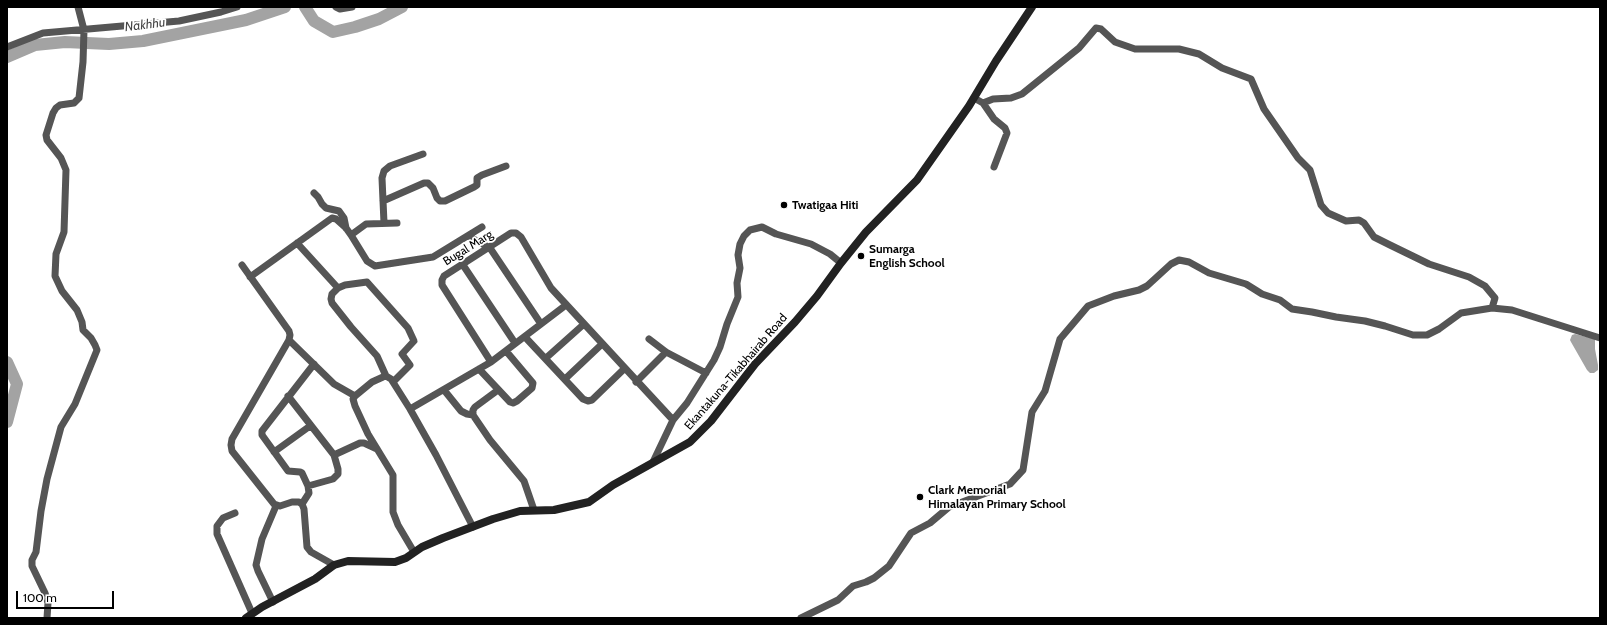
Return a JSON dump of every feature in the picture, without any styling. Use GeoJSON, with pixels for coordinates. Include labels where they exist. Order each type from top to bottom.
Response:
{"type":"FeatureCollection","features":[{"type":"Feature","properties":{"kind":"main road","name":"Ekantakuna-Tikabhairab Road"},"geometry":{"type":"LineString","coordinates":[[249,616],[315,579],[334,565],[348,561],[395,562],[406,558],[422,547],[493,518],[520,510],[554,510],[589,502],[613,485],[690,442],[711,421],[755,364],[795,322],[817,296],[866,232],[917,180],[969,106],[1032,7]]}},
{"type":"Feature","properties":{"kind":"street"},"geometry":{"type":"LineString","coordinates":[[47,618],[48,603],[45,593],[32,566],[32,560],[36,552],[41,511],[49,472],[61,427],[74,404],[97,350],[95,345],[83,330],[82,322],[77,310],[62,291],[55,276],[56,254],[64,232],[66,170],[61,158],[47,140],[46,135],[56,108],[60,105],[74,103],[79,98],[84,62],[84,32],[78,7]]}},
{"type":"Feature","properties":{"kind":"street"},"geometry":{"type":"LineString","coordinates":[[7,46],[43,33],[84,32],[179,21],[237,7]]}},
{"type":"Feature","properties":{"kind":"street"},"geometry":{"type":"LineString","coordinates":[[336,7],[340,9],[352,7]]}},
{"type":"Feature","properties":{"kind":"street"},"geometry":{"type":"LineString","coordinates":[[983,103],[994,99],[1011,98],[1022,94],[1079,48],[1096,28],[1101,29],[1115,42],[1135,49],[1179,49],[1199,54],[1222,68],[1251,79],[1264,109],[1298,158],[1310,170],[1321,206],[1328,213],[1346,221],[1359,220],[1364,223],[1374,237],[1429,264],[1468,277],[1485,286],[1495,298],[1492,308]]}},
{"type":"Feature","properties":{"kind":"street"},"geometry":{"type":"LineString","coordinates":[[974,98],[983,103],[994,119],[1005,128],[1007,133],[994,167]]}},
{"type":"Feature","properties":{"kind":"street"},"geometry":{"type":"LineString","coordinates":[[384,223],[382,174],[386,168],[423,154]]}},
{"type":"Feature","properties":{"kind":"street"},"geometry":{"type":"LineString","coordinates":[[383,202],[424,183],[428,183],[433,188],[437,198],[440,201],[445,201],[477,185],[477,178],[482,175],[506,166]]}},
{"type":"Feature","properties":{"kind":"street"},"geometry":{"type":"LineString","coordinates":[[314,193],[326,208],[339,211],[344,218],[346,228]]}},
{"type":"Feature","properties":{"kind":"street"},"geometry":{"type":"LineString","coordinates":[[250,277],[332,218],[346,228],[352,235],[367,261],[375,266],[433,257],[482,227]]}},
{"type":"Feature","properties":{"kind":"street"},"geometry":{"type":"LineString","coordinates":[[352,235],[366,224],[397,223]]}},
{"type":"Feature","properties":{"kind":"street"},"geometry":{"type":"LineString","coordinates":[[653,462],[673,420],[687,403],[714,360],[720,346],[738,297],[737,284],[740,268],[738,255],[742,240],[750,230],[762,227],[776,234],[811,244],[830,254],[841,263]]}},
{"type":"Feature","properties":{"kind":"street","name":"Bugal Marg"},"geometry":{"type":"LineString","coordinates":[[492,362],[442,285],[444,276],[490,248],[511,233],[516,233],[521,237],[551,288],[636,382],[673,420]]}},
{"type":"Feature","properties":{"kind":"street"},"geometry":{"type":"LineString","coordinates":[[468,236],[490,248],[540,324]]}},
{"type":"Feature","properties":{"kind":"street"},"geometry":{"type":"LineString","coordinates":[[297,243],[338,288]]}},
{"type":"Feature","properties":{"kind":"street"},"geometry":{"type":"LineString","coordinates":[[801,618],[838,600],[853,586],[874,578],[889,566],[910,533],[930,523],[949,507],[1010,484],[1023,470],[1032,412],[1045,391],[1060,338],[1088,306],[1114,296],[1139,290],[1148,286],[1171,264],[1179,260],[1190,262],[1209,273],[1246,284],[1262,294],[1280,300],[1292,309],[1365,321],[1413,335],[1427,335],[1439,329],[1461,313],[1492,308],[1512,310],[1600,338]]}},
{"type":"Feature","properties":{"kind":"street"},"geometry":{"type":"LineString","coordinates":[[242,265],[289,331],[290,340],[232,440],[231,445],[232,451],[270,501],[276,506]]}},
{"type":"Feature","properties":{"kind":"street"},"geometry":{"type":"LineString","coordinates":[[463,265],[515,343]]}},
{"type":"Feature","properties":{"kind":"street"},"geometry":{"type":"LineString","coordinates":[[393,382],[410,365],[402,354],[414,341],[408,328],[367,282],[345,285],[338,288],[332,294],[332,303],[377,356],[386,376],[393,382],[410,408],[473,527]]}},
{"type":"Feature","properties":{"kind":"street"},"geometry":{"type":"LineString","coordinates":[[410,408],[492,362],[566,305]]}},
{"type":"Feature","properties":{"kind":"street"},"geometry":{"type":"LineString","coordinates":[[546,358],[584,324]]}},
{"type":"Feature","properties":{"kind":"street"},"geometry":{"type":"LineString","coordinates":[[525,336],[583,399],[588,401],[592,400],[624,368]]}},
{"type":"Feature","properties":{"kind":"street"},"geometry":{"type":"LineString","coordinates":[[649,339],[666,352],[706,373]]}},
{"type":"Feature","properties":{"kind":"street"},"geometry":{"type":"LineString","coordinates":[[290,340],[334,384],[355,396]]}},
{"type":"Feature","properties":{"kind":"street"},"geometry":{"type":"LineString","coordinates":[[565,379],[602,344]]}},
{"type":"Feature","properties":{"kind":"street"},"geometry":{"type":"LineString","coordinates":[[479,369],[510,402],[513,403],[532,388],[534,383],[506,351]]}},
{"type":"Feature","properties":{"kind":"street"},"geometry":{"type":"LineString","coordinates":[[636,382],[666,352]]}},
{"type":"Feature","properties":{"kind":"street"},"geometry":{"type":"LineString","coordinates":[[302,504],[308,497],[309,493],[308,486],[302,473],[288,471],[262,435],[262,431],[314,364]]}},
{"type":"Feature","properties":{"kind":"street"},"geometry":{"type":"LineString","coordinates":[[386,376],[372,382],[353,399],[355,406],[377,449],[393,475],[393,512],[398,525],[414,552]]}},
{"type":"Feature","properties":{"kind":"street"},"geometry":{"type":"LineString","coordinates":[[444,390],[461,412],[473,415]]}},
{"type":"Feature","properties":{"kind":"street"},"geometry":{"type":"LineString","coordinates":[[498,390],[475,407],[473,410],[473,415],[490,440],[524,481],[534,510]]}},
{"type":"Feature","properties":{"kind":"street"},"geometry":{"type":"LineString","coordinates":[[288,396],[334,455],[338,469],[338,474],[333,479],[308,486]]}},
{"type":"Feature","properties":{"kind":"street"},"geometry":{"type":"LineString","coordinates":[[274,452],[310,426]]}},
{"type":"Feature","properties":{"kind":"street"},"geometry":{"type":"LineString","coordinates":[[334,455],[360,443],[364,443],[377,449]]}},
{"type":"Feature","properties":{"kind":"street"},"geometry":{"type":"LineString","coordinates":[[276,506],[292,502],[299,502],[302,504],[304,509],[307,547],[311,552],[334,565]]}},
{"type":"Feature","properties":{"kind":"street"},"geometry":{"type":"LineString","coordinates":[[273,602],[256,565],[262,539],[276,506]]}},
{"type":"Feature","properties":{"kind":"street"},"geometry":{"type":"LineString","coordinates":[[235,513],[224,518],[217,526],[217,534],[249,616]]}},
{"type":"Feature","properties":{"kind":"shaded area"},"geometry":{"type":"Polygon","coordinates":[[[1575,334],[1595,339],[1598,370],[1594,373],[1590,373],[1587,370],[1570,340],[1572,335],[1575,334]]]}},
{"type":"Feature","properties":{"kind":"waterway","name":"Nakhhu"},"geometry":{"type":"LineString","coordinates":[[7,57],[35,45],[65,42],[109,44],[143,41],[246,20],[285,7]]}},
{"type":"Feature","properties":{"kind":"waterway","name":"Nakhhu"},"geometry":{"type":"LineString","coordinates":[[305,7],[314,21],[333,32],[379,19],[402,7]]}},
{"type":"Feature","properties":{"kind":"waterway","name":"Nakhhu"},"geometry":{"type":"LineString","coordinates":[[7,362],[17,384],[7,422]]}},
{"type":"Feature","properties":{"kind":"place","name":"Twatigaa Hiti"},"geometry":{"type":"Point","coordinates":[784,205]}},
{"type":"Feature","properties":{"kind":"place","name":"Sumarga English School"},"geometry":{"type":"Point","coordinates":[861,256]}},
{"type":"Feature","properties":{"kind":"place","name":"Clark Memorial Himalayan Primary School"},"geometry":{"type":"Point","coordinates":[920,497]}}]}
